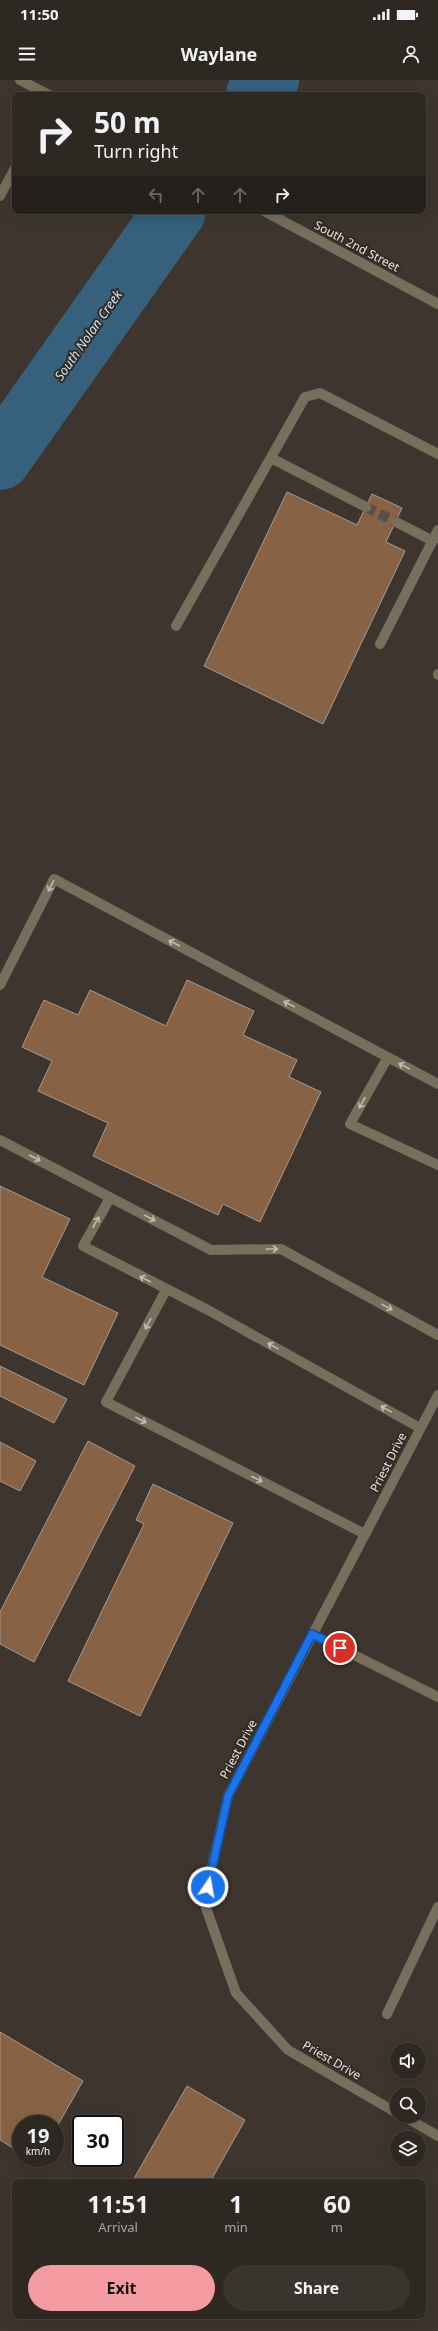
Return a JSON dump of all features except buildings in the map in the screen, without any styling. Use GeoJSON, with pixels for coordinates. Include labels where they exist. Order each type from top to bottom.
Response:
{"type":"FeatureCollection","features":[{"type":"Feature","properties":{"kind":"street"},"geometry":{"type":"LineString","coordinates":[[20,80],[42,92]]}},
{"type":"Feature","properties":{"kind":"street"},"geometry":{"type":"LineString","coordinates":[[0,196],[12,174]]}},
{"type":"Feature","properties":{"kind":"street","name":"South 2nd Street"},"geometry":{"type":"LineString","coordinates":[[270,214],[438,304]]}},
{"type":"Feature","properties":{"kind":"street"},"geometry":{"type":"LineString","coordinates":[[176,626],[305,397],[320,393],[438,454]]}},
{"type":"Feature","properties":{"kind":"street"},"geometry":{"type":"LineString","coordinates":[[271,458],[366,507]]}},
{"type":"Feature","properties":{"kind":"street"},"geometry":{"type":"LineString","coordinates":[[396,522],[433,541]]}},
{"type":"Feature","properties":{"kind":"street"},"geometry":{"type":"LineString","coordinates":[[380,644],[438,530]]}},
{"type":"Feature","properties":{"kind":"street"},"geometry":{"type":"LineString","coordinates":[[0,985],[54,879],[438,1084]]}},
{"type":"Feature","properties":{"kind":"street"},"geometry":{"type":"LineString","coordinates":[[388,1057],[350,1124],[438,1165]]}},
{"type":"Feature","properties":{"kind":"street"},"geometry":{"type":"LineString","coordinates":[[0,1140],[211,1250],[281,1249],[438,1335]]}},
{"type":"Feature","properties":{"kind":"street"},"geometry":{"type":"LineString","coordinates":[[110,1198],[83,1246],[166,1290],[208,1310],[420,1428]]}},
{"type":"Feature","properties":{"kind":"street"},"geometry":{"type":"LineString","coordinates":[[166,1290],[106,1402],[365,1534]]}},
{"type":"Feature","properties":{"kind":"street","name":"Priest Drive"},"geometry":{"type":"LineString","coordinates":[[390,2109],[288,2050],[236,1993],[204,1902],[228,1796],[438,1395]]}},
{"type":"Feature","properties":{"kind":"street"},"geometry":{"type":"LineString","coordinates":[[312,1634],[438,1697]]}},
{"type":"Feature","properties":{"kind":"street"},"geometry":{"type":"LineString","coordinates":[[387,2014],[438,1907]]}},
{"type":"Feature","properties":{"kind":"street"},"geometry":{"type":"LineString","coordinates":[[415,2123],[438,2136]]}},
{"type":"Feature","properties":{"kind":"waterway","name":"South Nolan Creek"},"geometry":{"type":"LineString","coordinates":[[259,92],[268,80]]}},
{"type":"Feature","properties":{"kind":"waterway","name":"South Nolan Creek"},"geometry":{"type":"LineString","coordinates":[[0,459],[173,214]]}},
{"type":"Feature","properties":{"kind":"tunnel"},"geometry":{"type":"LineString","coordinates":[[366,507],[396,522]]}},
{"type":"Feature","properties":{"kind":"route"},"geometry":{"type":"LineString","coordinates":[[208,1887],[228,1796],[312,1634],[340,1648]]}}]}
